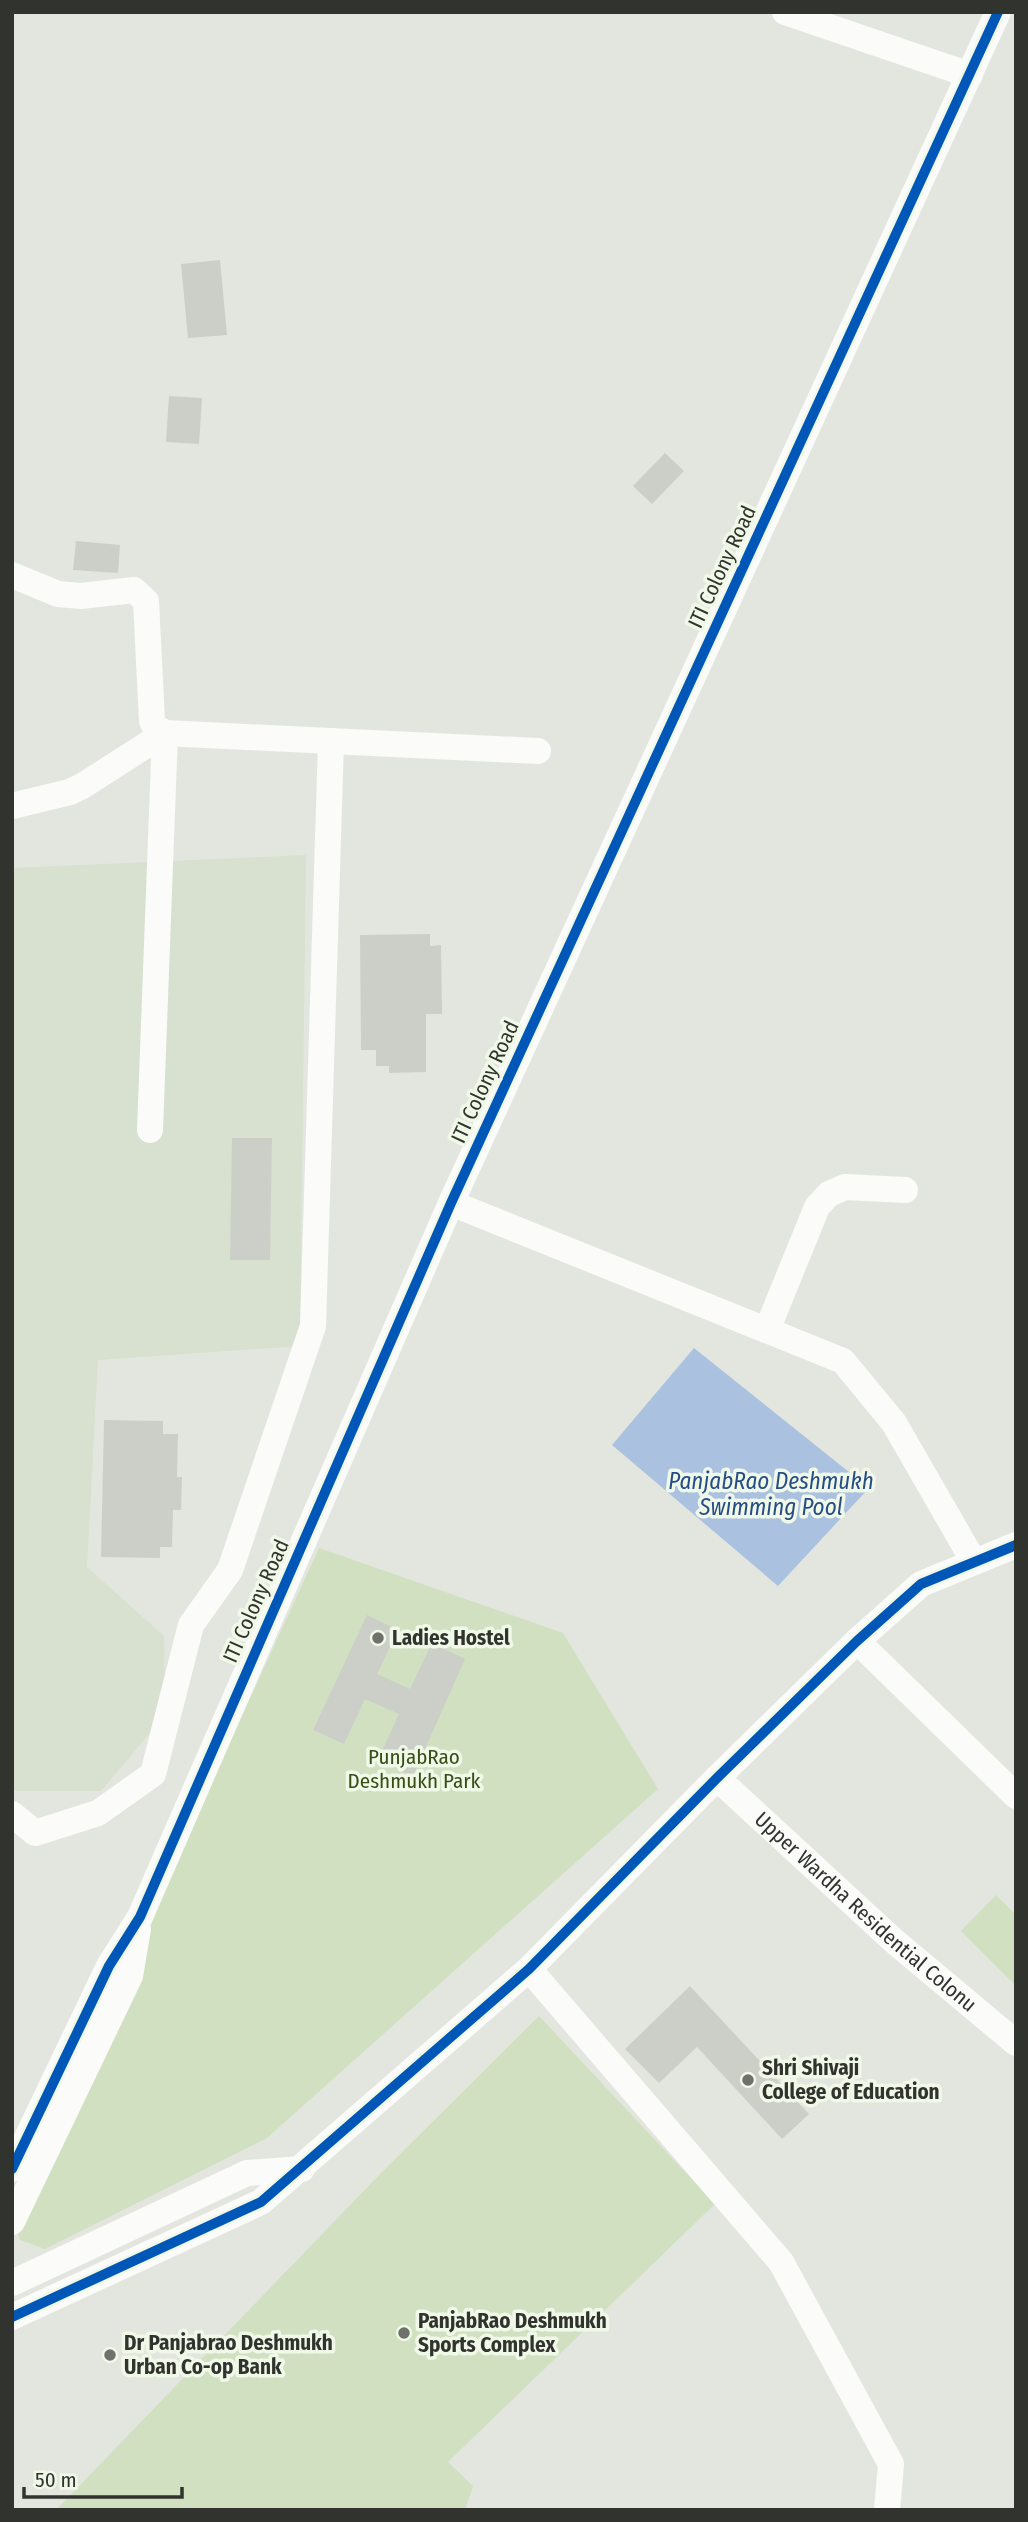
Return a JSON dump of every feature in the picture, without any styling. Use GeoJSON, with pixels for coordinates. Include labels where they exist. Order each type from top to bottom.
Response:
{"type":"FeatureCollection","features":[{"type":"Feature","properties":{"kind":"street"},"geometry":{"type":"LineString","coordinates":[[785,12],[970,75]]}},
{"type":"Feature","properties":{"kind":"street","name":"ITI Colony Road"},"geometry":{"type":"LineString","coordinates":[[12,2169],[109,1966],[139,1917],[451,1203],[970,75],[992,15]]}},
{"type":"Feature","properties":{"kind":"street"},"geometry":{"type":"LineString","coordinates":[[12,575],[58,594],[81,596],[134,590],[146,601],[152,721],[155,727],[165,733],[538,751]]}},
{"type":"Feature","properties":{"kind":"street"},"geometry":{"type":"LineString","coordinates":[[12,806],[70,792],[165,733]]}},
{"type":"Feature","properties":{"kind":"street"},"geometry":{"type":"LineString","coordinates":[[150,1130],[165,733]]}},
{"type":"Feature","properties":{"kind":"street"},"geometry":{"type":"LineString","coordinates":[[12,1814],[35,1833],[98,1813],[153,1774],[191,1625],[230,1570],[313,1326],[331,741]]}},
{"type":"Feature","properties":{"kind":"street"},"geometry":{"type":"LineString","coordinates":[[767,1330],[817,1207],[829,1194],[845,1187],[905,1190]]}},
{"type":"Feature","properties":{"kind":"street"},"geometry":{"type":"LineString","coordinates":[[451,1203],[843,1361],[894,1423],[974,1562]]}},
{"type":"Feature","properties":{"kind":"street"},"geometry":{"type":"LineString","coordinates":[[12,2317],[261,2203],[529,1969],[857,1641],[921,1584],[1016,1545]]}},
{"type":"Feature","properties":{"kind":"street"},"geometry":{"type":"LineString","coordinates":[[857,1641],[1016,1796]]}},
{"type":"Feature","properties":{"kind":"street","name":"Upper Wardha Residential Colonu"},"geometry":{"type":"LineString","coordinates":[[717,1779],[894,1941],[1016,2043]]}},
{"type":"Feature","properties":{"kind":"street"},"geometry":{"type":"LineString","coordinates":[[12,2222],[130,1976],[139,1917]]}},
{"type":"Feature","properties":{"kind":"street"},"geometry":{"type":"LineString","coordinates":[[529,1969],[781,2262],[891,2464],[887,2510]]}},
{"type":"Feature","properties":{"kind":"street"},"geometry":{"type":"LineString","coordinates":[[12,2283],[247,2173],[302,2169]]}},
{"type":"Feature","properties":{"kind":"shaded area"},"geometry":{"type":"Polygon","coordinates":[[[306,855],[300,1346],[98,1360],[87,1567],[164,1636],[165,1715],[101,1791],[12,1791],[12,868],[306,855]]]}},
{"type":"Feature","properties":{"kind":"green space","name":"PunjabRao Deshmukh Park"},"geometry":{"type":"Polygon","coordinates":[[[319,1548],[563,1633],[658,1789],[267,2138],[45,2249],[20,2240],[12,2217],[319,1548]]]}},
{"type":"Feature","properties":{"kind":"green space"},"geometry":{"type":"Polygon","coordinates":[[[996,1895],[1016,1915],[1016,1986],[961,1931],[996,1895]]]}},
{"type":"Feature","properties":{"kind":"green space","name":"PanjabRao Deshmukh Sports Complex"},"geometry":{"type":"Polygon","coordinates":[[[539,2016],[715,2204],[448,2462],[473,2486],[465,2510],[56,2510],[379,2175],[539,2016]]]}},
{"type":"Feature","properties":{"kind":"water","name":"PanjabRao Deshmukh Swimming Pool"},"geometry":{"type":"Polygon","coordinates":[[[694,1348],[869,1488],[778,1586],[612,1445],[694,1348]]]}},
{"type":"Feature","properties":{"kind":"building"},"geometry":{"type":"Polygon","coordinates":[[[220,260],[227,335],[188,338],[181,264],[220,260]]]}},
{"type":"Feature","properties":{"kind":"building"},"geometry":{"type":"Polygon","coordinates":[[[169,396],[202,398],[199,444],[166,442],[169,396]]]}},
{"type":"Feature","properties":{"kind":"building"},"geometry":{"type":"Polygon","coordinates":[[[665,453],[684,471],[652,504],[633,486],[665,453]]]}},
{"type":"Feature","properties":{"kind":"building"},"geometry":{"type":"Polygon","coordinates":[[[76,541],[120,545],[118,573],[73,570],[76,541]]]}},
{"type":"Feature","properties":{"kind":"building"},"geometry":{"type":"Polygon","coordinates":[[[430,934],[430,946],[441,945],[442,1014],[426,1014],[426,1072],[389,1073],[389,1066],[376,1066],[376,1050],[361,1050],[360,935],[430,934]]]}},
{"type":"Feature","properties":{"kind":"building"},"geometry":{"type":"Polygon","coordinates":[[[232,1138],[272,1138],[270,1260],[230,1260],[232,1138]]]}},
{"type":"Feature","properties":{"kind":"building"},"geometry":{"type":"Polygon","coordinates":[[[104,1420],[163,1421],[163,1434],[178,1434],[177,1477],[182,1477],[181,1510],[173,1510],[172,1547],[160,1547],[160,1558],[101,1557],[104,1420]]]}},
{"type":"Feature","properties":{"kind":"building"},"geometry":{"type":"Polygon","coordinates":[[[367,1615],[398,1630],[377,1674],[410,1689],[432,1643],[465,1659],[413,1776],[378,1760],[399,1714],[365,1699],[344,1744],[313,1730],[367,1615]]]}},
{"type":"Feature","properties":{"kind":"building"},"geometry":{"type":"Polygon","coordinates":[[[690,1986],[809,2114],[782,2139],[697,2047],[659,2083],[625,2049],[690,1986]]]}},
{"type":"Feature","properties":{"kind":"cycle path"},"geometry":{"type":"LineString","coordinates":[[12,2169],[109,1966],[140,1917],[451,1203],[998,12]]}},
{"type":"Feature","properties":{"kind":"cycle path"},"geometry":{"type":"LineString","coordinates":[[12,2317],[261,2202],[529,1969],[717,1778],[857,1641],[921,1584],[1016,1545]]}},
{"type":"Feature","properties":{"kind":"place","name":"Ladies Hostel"},"geometry":{"type":"Point","coordinates":[378,1638]}},
{"type":"Feature","properties":{"kind":"place","name":"Shri Shivaji College of Education"},"geometry":{"type":"Point","coordinates":[748,2080]}},
{"type":"Feature","properties":{"kind":"place","name":"PanjabRao Deshmukh Sports Complex"},"geometry":{"type":"Point","coordinates":[404,2333]}},
{"type":"Feature","properties":{"kind":"place","name":"Dr Panjabrao Deshmukh Urban Co-op Bank"},"geometry":{"type":"Point","coordinates":[110,2355]}}]}
